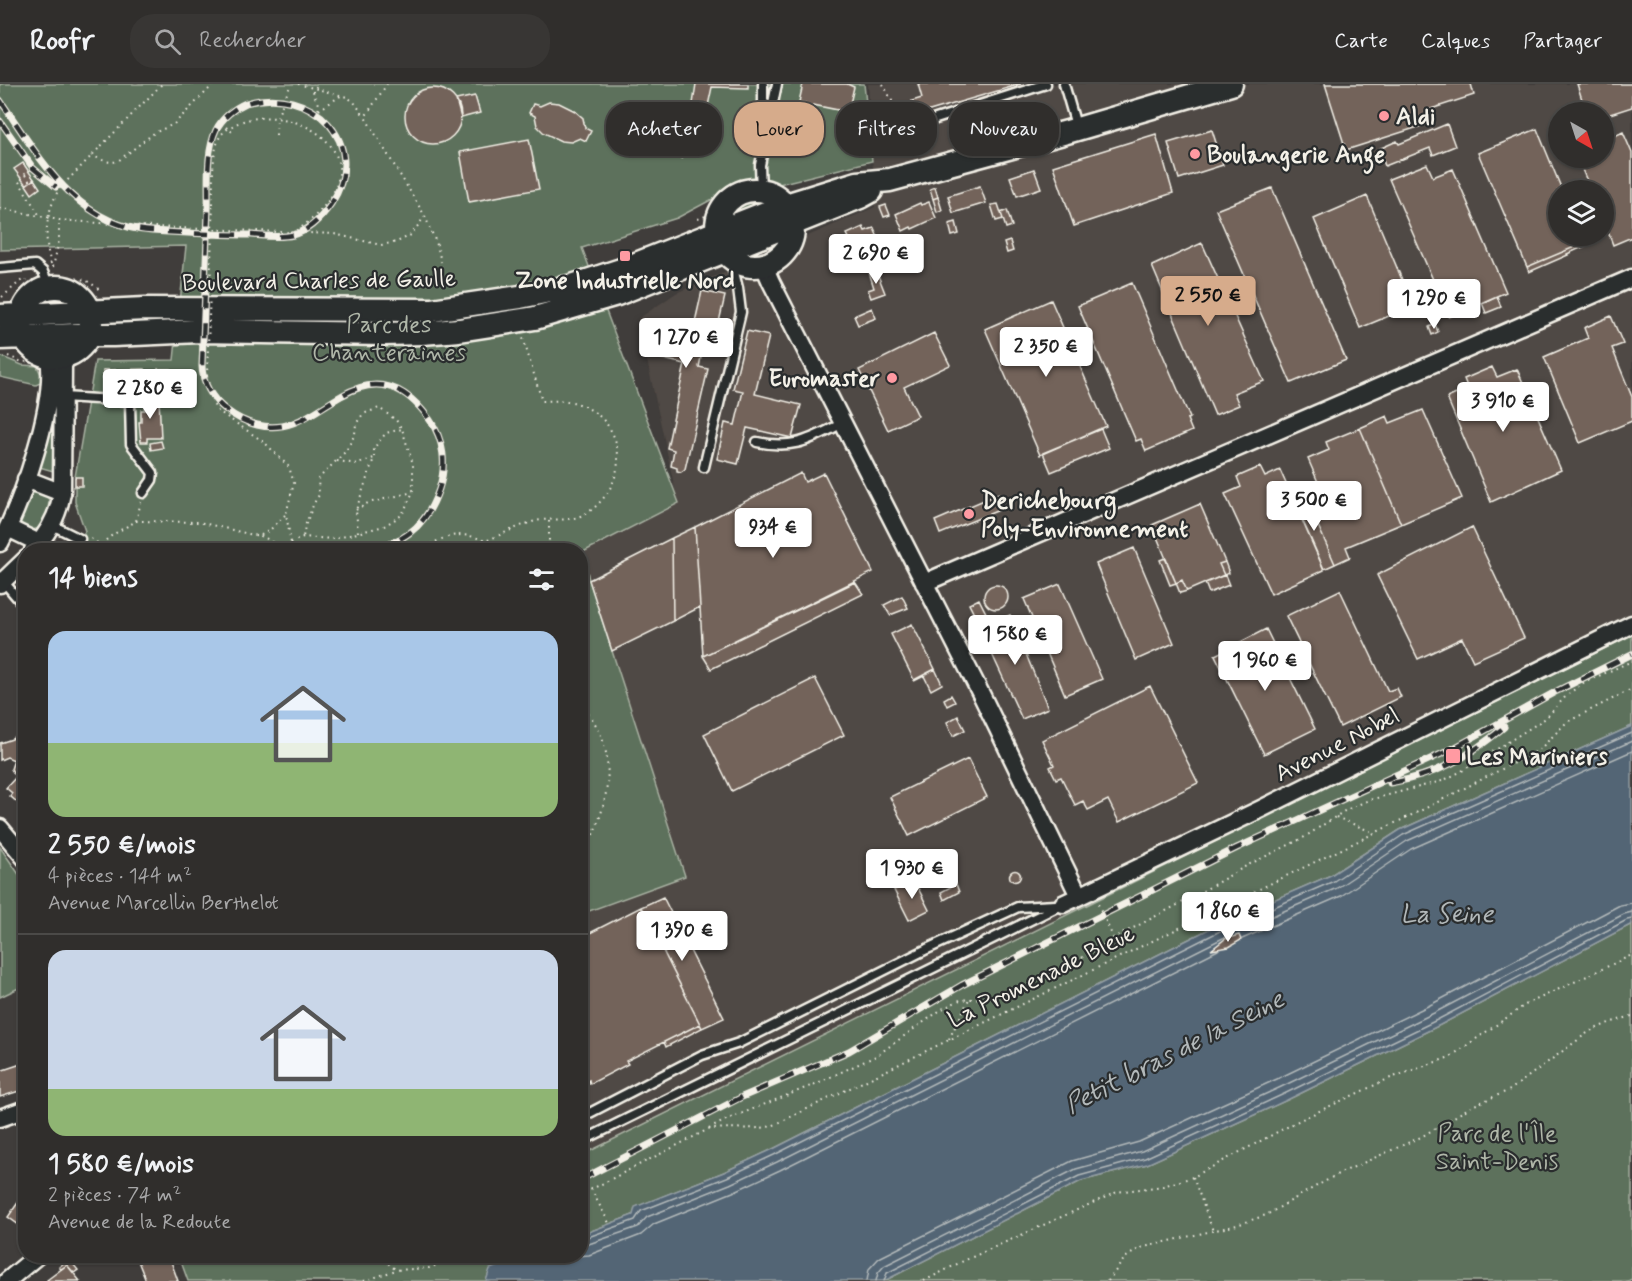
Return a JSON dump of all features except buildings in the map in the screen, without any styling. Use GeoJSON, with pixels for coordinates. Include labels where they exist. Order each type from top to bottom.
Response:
{"type":"FeatureCollection","features":[{"type":"Feature","properties":{"kind":"main road","name":"Boulevard Charles de Gaulle"},"geometry":{"type":"LineString","coordinates":[[1,346],[24,337],[200,331],[384,334],[459,330],[535,318],[618,294],[724,247],[857,183],[890,180],[1231,84]]}},
{"type":"Feature","properties":{"kind":"main road"},"geometry":{"type":"LineString","coordinates":[[753,190],[761,191],[771,194],[790,214],[789,245],[782,255],[764,266],[750,266],[739,262],[724,247],[718,221],[723,209],[737,195],[753,190]]}},
{"type":"Feature","properties":{"kind":"main road","name":"Boulevard Charles de Gaulle"},"geometry":{"type":"LineString","coordinates":[[11,315],[145,309],[432,310],[478,305],[570,286],[621,270],[724,247]]}},
{"type":"Feature","properties":{"kind":"main road"},"geometry":{"type":"LineString","coordinates":[[49,284],[65,288],[78,295],[89,312],[91,327],[84,344],[58,356],[42,355],[31,347],[24,337],[21,326],[11,315],[49,284]]}},
{"type":"Feature","properties":{"kind":"street"},"geometry":{"type":"LineString","coordinates":[[764,266],[982,696],[1086,893]]}},
{"type":"Feature","properties":{"kind":"street"},"geometry":{"type":"LineString","coordinates":[[924,583],[1632,278]]}},
{"type":"Feature","properties":{"kind":"street"},"geometry":{"type":"LineString","coordinates":[[39,543],[52,525],[59,509],[62,493],[63,365],[58,356]]}},
{"type":"Feature","properties":{"kind":"street"},"geometry":{"type":"LineString","coordinates":[[0,543],[26,479],[42,425],[49,375],[58,356]]}},
{"type":"Feature","properties":{"kind":"street"},"geometry":{"type":"LineString","coordinates":[[26,479],[62,493]]}},
{"type":"Feature","properties":{"kind":"street"},"geometry":{"type":"LineString","coordinates":[[8,528],[30,543]]}},
{"type":"Feature","properties":{"kind":"street"},"geometry":{"type":"LineString","coordinates":[[1,581],[18,566]]}},
{"type":"Feature","properties":{"kind":"street","name":"Avenue Nobel"},"geometry":{"type":"LineString","coordinates":[[1063,904],[1261,809],[1632,624]]}},
{"type":"Feature","properties":{"kind":"street"},"geometry":{"type":"LineString","coordinates":[[0,828],[18,849]]}},
{"type":"Feature","properties":{"kind":"street"},"geometry":{"type":"LineString","coordinates":[[0,1118],[18,1112]]}},
{"type":"Feature","properties":{"kind":"street"},"geometry":{"type":"LineString","coordinates":[[10,1280],[29,1263]]}},
{"type":"Feature","properties":{"kind":"lane"},"geometry":{"type":"LineString","coordinates":[[763,84],[763,102]]}},
{"type":"Feature","properties":{"kind":"lane"},"geometry":{"type":"LineString","coordinates":[[773,102],[777,84]]}},
{"type":"Feature","properties":{"kind":"lane"},"geometry":{"type":"LineString","coordinates":[[937,118],[1046,84]]}},
{"type":"Feature","properties":{"kind":"lane"},"geometry":{"type":"LineString","coordinates":[[1064,84],[1077,129]]}},
{"type":"Feature","properties":{"kind":"lane"},"geometry":{"type":"LineString","coordinates":[[761,191],[762,156]]}},
{"type":"Feature","properties":{"kind":"lane"},"geometry":{"type":"LineString","coordinates":[[704,467],[741,312],[738,288],[724,247]]}},
{"type":"Feature","properties":{"kind":"lane"},"geometry":{"type":"LineString","coordinates":[[0,268],[35,265],[43,272],[49,284]]}},
{"type":"Feature","properties":{"kind":"lane"},"geometry":{"type":"LineString","coordinates":[[63,397],[130,401],[131,444],[153,473],[152,480],[143,494]]}},
{"type":"Feature","properties":{"kind":"lane"},"geometry":{"type":"LineString","coordinates":[[757,442],[786,446],[808,440],[843,423]]}},
{"type":"Feature","properties":{"kind":"lane"},"geometry":{"type":"LineString","coordinates":[[52,525],[80,539]]}},
{"type":"Feature","properties":{"kind":"lane"},"geometry":{"type":"LineString","coordinates":[[1,581],[18,599]]}},
{"type":"Feature","properties":{"kind":"lane"},"geometry":{"type":"LineString","coordinates":[[588,1114],[702,1055],[739,1043],[927,949],[1017,907],[1063,904]]}},
{"type":"Feature","properties":{"kind":"lane"},"geometry":{"type":"LineString","coordinates":[[588,1138],[1063,904]]}},
{"type":"Feature","properties":{"kind":"path"},"geometry":{"type":"LineString","coordinates":[[59,220],[59,241],[52,269],[45,242],[53,200],[59,189],[162,84]]}},
{"type":"Feature","properties":{"kind":"path"},"geometry":{"type":"LineString","coordinates":[[91,155],[103,161],[113,163],[118,161],[154,133],[174,124],[214,84]]}},
{"type":"Feature","properties":{"kind":"path"},"geometry":{"type":"LineString","coordinates":[[276,135],[277,117],[291,84]]}},
{"type":"Feature","properties":{"kind":"path"},"geometry":{"type":"LineString","coordinates":[[298,84],[342,94],[354,102],[426,216],[441,262]]}},
{"type":"Feature","properties":{"kind":"path"},"geometry":{"type":"LineString","coordinates":[[318,84],[313,91],[319,110]]}},
{"type":"Feature","properties":{"kind":"path"},"geometry":{"type":"LineString","coordinates":[[364,117],[387,84]]}},
{"type":"Feature","properties":{"kind":"path"},"geometry":{"type":"LineString","coordinates":[[883,84],[893,102]]}},
{"type":"Feature","properties":{"kind":"path"},"geometry":{"type":"LineString","coordinates":[[316,115],[319,110],[342,94]]}},
{"type":"Feature","properties":{"kind":"path"},"geometry":{"type":"LineString","coordinates":[[283,102],[290,103]]}},
{"type":"Feature","properties":{"kind":"path"},"geometry":{"type":"LineString","coordinates":[[311,111],[322,122]]}},
{"type":"Feature","properties":{"kind":"path"},"geometry":{"type":"LineString","coordinates":[[235,134],[227,126],[221,134],[217,147],[207,376],[213,404],[218,411],[264,442],[289,467],[294,483],[286,514],[291,543],[303,537],[334,539],[384,526],[402,515],[413,492],[413,464],[402,429],[396,420],[379,408],[363,414],[356,424],[351,442],[337,461],[318,479],[320,495],[314,503],[303,537]]}},
{"type":"Feature","properties":{"kind":"path"},"geometry":{"type":"LineString","coordinates":[[295,231],[316,214],[334,188],[339,159],[336,146]]}},
{"type":"Feature","properties":{"kind":"path"},"geometry":{"type":"LineString","coordinates":[[35,166],[18,180],[27,191],[40,216]]}},
{"type":"Feature","properties":{"kind":"path"},"geometry":{"type":"LineString","coordinates":[[25,175],[30,182]]}},
{"type":"Feature","properties":{"kind":"path"},"geometry":{"type":"LineString","coordinates":[[0,208],[59,220],[153,227],[334,234],[381,245],[411,236],[426,216]]}},
{"type":"Feature","properties":{"kind":"path"},"geometry":{"type":"LineString","coordinates":[[693,222],[723,209]]}},
{"type":"Feature","properties":{"kind":"path"},"geometry":{"type":"LineString","coordinates":[[0,297],[22,280],[28,279],[49,284],[81,278],[90,281],[103,293]]}},
{"type":"Feature","properties":{"kind":"path"},"geometry":{"type":"LineString","coordinates":[[207,292],[219,292]]}},
{"type":"Feature","properties":{"kind":"path"},"geometry":{"type":"LineString","coordinates":[[432,543],[455,534],[485,541],[534,521],[567,520],[580,516],[604,499],[609,492],[619,467],[619,453],[610,429],[587,407],[567,401],[542,401],[522,334]]}},
{"type":"Feature","properties":{"kind":"path"},"geometry":{"type":"LineString","coordinates":[[1,346],[22,362],[58,356]]}},
{"type":"Feature","properties":{"kind":"path"},"geometry":{"type":"LineString","coordinates":[[358,532],[356,510],[374,458],[374,448],[386,434],[402,429]]}},
{"type":"Feature","properties":{"kind":"path"},"geometry":{"type":"LineString","coordinates":[[337,461],[358,464],[374,458]]}},
{"type":"Feature","properties":{"kind":"path"},"geometry":{"type":"LineString","coordinates":[[356,510],[368,503],[413,492]]}},
{"type":"Feature","properties":{"kind":"path"},"geometry":{"type":"LineString","coordinates":[[136,520],[143,494]]}},
{"type":"Feature","properties":{"kind":"path"},"geometry":{"type":"LineString","coordinates":[[261,535],[270,530],[286,514]]}},
{"type":"Feature","properties":{"kind":"path"},"geometry":{"type":"LineString","coordinates":[[103,543],[136,520],[200,522],[261,535],[272,543]]}},
{"type":"Feature","properties":{"kind":"path"},"geometry":{"type":"LineString","coordinates":[[549,521],[549,543]]}},
{"type":"Feature","properties":{"kind":"path"},"geometry":{"type":"LineString","coordinates":[[708,1130],[728,1119],[813,1085],[876,1056],[942,1009],[969,999],[1005,994],[1072,964],[1114,938],[1248,865],[1303,838],[1369,800],[1432,784],[1462,771],[1546,718],[1567,695],[1583,683],[1632,661]]}},
{"type":"Feature","properties":{"kind":"path","name":"La Promenade Bleue"},"geometry":{"type":"LineString","coordinates":[[588,1191],[708,1130],[718,1128],[757,1130],[772,1126],[1374,833],[1539,750],[1567,722],[1632,689]]}},
{"type":"Feature","properties":{"kind":"path"},"geometry":{"type":"LineString","coordinates":[[588,715],[599,728],[606,753],[608,780],[603,814],[588,845]]}},
{"type":"Feature","properties":{"kind":"path"},"geometry":{"type":"LineString","coordinates":[[1336,817],[1374,833]]}},
{"type":"Feature","properties":{"kind":"path"},"geometry":{"type":"LineString","coordinates":[[1086,893],[1114,938]]}},
{"type":"Feature","properties":{"kind":"path"},"geometry":{"type":"LineString","coordinates":[[1216,909],[1227,938]]}},
{"type":"Feature","properties":{"kind":"path"},"geometry":{"type":"LineString","coordinates":[[924,1281],[1117,1192],[1163,1186],[1193,1177],[1300,1120],[1388,1079],[1450,1057],[1525,1005],[1632,955]]}},
{"type":"Feature","properties":{"kind":"path"},"geometry":{"type":"LineString","coordinates":[[948,1040],[969,999]]}},
{"type":"Feature","properties":{"kind":"path"},"geometry":{"type":"LineString","coordinates":[[1109,1280],[1125,1258],[1140,1248],[1214,1231],[1266,1215],[1336,1175],[1421,1137],[1472,1106],[1510,1090],[1590,1031],[1632,1016]]}},
{"type":"Feature","properties":{"kind":"path"},"geometry":{"type":"LineString","coordinates":[[1193,1177],[1214,1231]]}},
{"type":"Feature","properties":{"kind":"path"},"geometry":{"type":"LineString","coordinates":[[591,1189],[609,1223]]}},
{"type":"Feature","properties":{"kind":"path"},"geometry":{"type":"LineString","coordinates":[[388,1263],[396,1270]]}},
{"type":"Feature","properties":{"kind":"path"},"geometry":{"type":"LineString","coordinates":[[364,1281],[396,1270],[429,1268],[442,1263]]}},
{"type":"Feature","properties":{"kind":"shaded area"},"geometry":{"type":"Polygon","coordinates":[[[868,84],[1632,84],[1632,635],[588,1153],[588,911],[685,876],[588,575],[588,549],[678,503],[638,319],[676,293],[875,207],[872,156],[937,156],[937,102],[869,102],[868,84]]]}},
{"type":"Feature","properties":{"kind":"green space","name":"Parc des Chanteraines"},"geometry":{"type":"Polygon","coordinates":[[[0,84],[864,84],[866,102],[836,102],[836,156],[871,156],[872,161],[775,185],[752,181],[737,186],[677,218],[582,248],[679,503],[588,549],[588,543],[78,543],[85,531],[75,502],[75,477],[95,361],[174,360],[186,246],[0,250],[0,84]]]}},
{"type":"Feature","properties":{"kind":"green space"},"geometry":{"type":"Polygon","coordinates":[[[749,198],[770,201],[728,216],[734,207],[749,198]]]}},
{"type":"Feature","properties":{"kind":"green space"},"geometry":{"type":"Polygon","coordinates":[[[48,293],[63,294],[76,302],[32,303],[48,293]]]}},
{"type":"Feature","properties":{"kind":"green space"},"geometry":{"type":"Polygon","coordinates":[[[0,356],[22,365],[37,366],[42,377],[40,383],[36,385],[0,377],[0,356]]]}},
{"type":"Feature","properties":{"kind":"green space"},"geometry":{"type":"Polygon","coordinates":[[[53,379],[60,473],[36,466],[53,379]]]}},
{"type":"Feature","properties":{"kind":"green space"},"geometry":{"type":"Polygon","coordinates":[[[33,493],[47,496],[48,510],[39,528],[29,531],[21,527],[20,518],[27,500],[33,493]]]}},
{"type":"Feature","properties":{"kind":"green space","name":"Parc des Chanteraines"},"geometry":{"type":"Polygon","coordinates":[[[588,575],[685,876],[588,911],[588,575]]]}},
{"type":"Feature","properties":{"kind":"green space"},"geometry":{"type":"Polygon","coordinates":[[[1632,635],[1632,726],[1400,830],[1331,875],[1225,921],[771,1150],[724,1172],[636,1207],[633,1215],[588,1232],[588,1152],[1632,635]]]}},
{"type":"Feature","properties":{"kind":"green space"},"geometry":{"type":"Polygon","coordinates":[[[0,847],[18,873],[18,988],[0,997],[0,847]]]}},
{"type":"Feature","properties":{"kind":"green space","name":"Parc de l'Île Saint-Denis"},"geometry":{"type":"Polygon","coordinates":[[[1632,924],[1632,1279],[1628,1281],[884,1281],[1081,1181],[1147,1164],[1287,1100],[1440,1025],[1632,924]]]}},
{"type":"Feature","properties":{"kind":"green space"},"geometry":{"type":"Polygon","coordinates":[[[182,1263],[507,1263],[491,1269],[486,1281],[188,1281],[182,1263]]]}},
{"type":"Feature","properties":{"kind":"water","name":"La Seine"},"geometry":{"type":"Polygon","coordinates":[[[1632,726],[1632,924],[1440,1025],[1287,1100],[1147,1164],[1081,1181],[884,1281],[486,1281],[490,1269],[507,1263],[588,1263],[588,1232],[633,1215],[635,1207],[724,1172],[771,1150],[1225,921],[1331,875],[1400,830],[1632,726]]]}},
{"type":"Feature","properties":{"kind":"railway"},"geometry":{"type":"LineString","coordinates":[[270,99],[293,102],[312,111],[328,124],[339,140],[344,160],[342,181],[331,204],[315,223],[293,235],[278,237],[207,234],[210,149],[216,130],[225,118],[246,103],[270,99]]}},
{"type":"Feature","properties":{"kind":"railway"},"geometry":{"type":"LineString","coordinates":[[0,100],[45,165],[62,185],[80,202],[101,216],[125,226],[152,231],[207,234]]}},
{"type":"Feature","properties":{"kind":"railway"},"geometry":{"type":"LineString","coordinates":[[0,121],[33,168],[56,187]]}},
{"type":"Feature","properties":{"kind":"railway"},"geometry":{"type":"LineString","coordinates":[[207,234],[202,372],[209,390],[225,409],[240,419],[257,425],[284,426],[311,414],[354,389],[379,385],[390,387],[411,399],[421,408],[435,428],[443,453],[443,471],[439,489],[433,503],[418,525],[391,543]]}},
{"type":"Feature","properties":{"kind":"railway"},"geometry":{"type":"LineString","coordinates":[[588,1176],[742,1097],[849,1051],[962,985],[1237,848],[1450,750],[1557,691],[1632,654]]}},
{"type":"Feature","properties":{"kind":"railway"},"geometry":{"type":"LineString","coordinates":[[1390,783],[1407,780],[1451,764],[1504,727]]}},
{"type":"Feature","properties":{"kind":"place","name":"Aldi"},"geometry":{"type":"Point","coordinates":[1384,116]}},
{"type":"Feature","properties":{"kind":"place","name":"Boulangerie Ange"},"geometry":{"type":"Point","coordinates":[1195,154]}},
{"type":"Feature","properties":{"kind":"place","name":"Zone Industrielle Nord"},"geometry":{"type":"Point","coordinates":[625,256]}},
{"type":"Feature","properties":{"kind":"place","name":"Euromaster"},"geometry":{"type":"Point","coordinates":[892,378]}},
{"type":"Feature","properties":{"kind":"place","name":"Derichebourg Poly-Environnement"},"geometry":{"type":"Point","coordinates":[969,514]}},
{"type":"Feature","properties":{"kind":"place","name":"Les Mariniers"},"geometry":{"type":"Point","coordinates":[1453,756]}},
{"type":"Feature","properties":{"kind":"water label","name":"Petit bras de la Seine"},"geometry":{"type":"Point","coordinates":[1174,1051]}}]}
